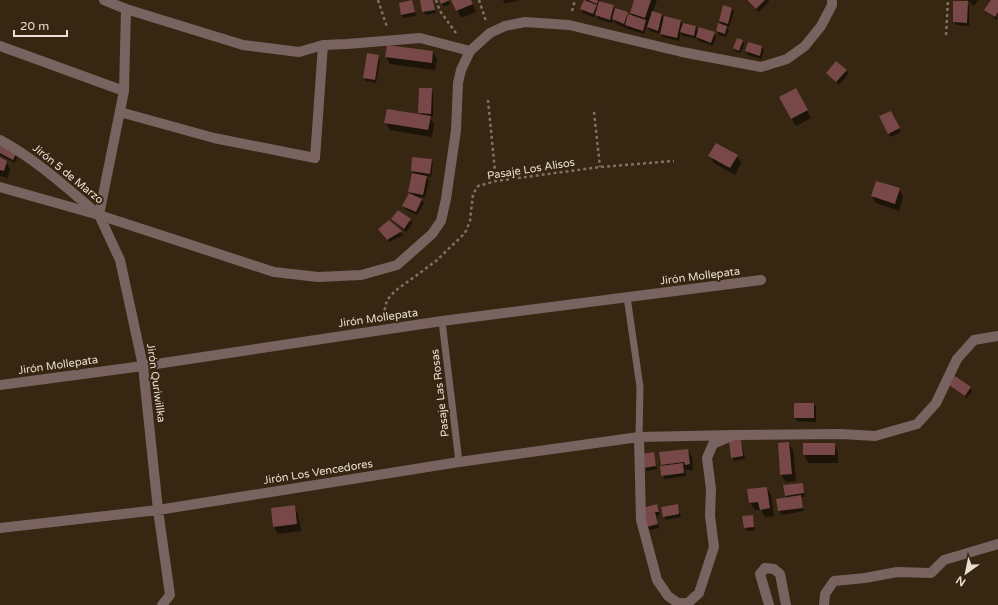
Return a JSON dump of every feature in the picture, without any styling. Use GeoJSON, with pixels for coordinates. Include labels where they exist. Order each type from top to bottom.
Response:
{"type":"FeatureCollection","features":[{"type":"Feature","properties":{"kind":"street"},"geometry":{"type":"LineString","coordinates":[[104,0],[126,9],[243,45],[299,52],[323,44],[391,41],[420,38],[470,51]]}},
{"type":"Feature","properties":{"kind":"street"},"geometry":{"type":"LineString","coordinates":[[0,188],[99,215],[274,272],[318,277],[361,275],[397,265],[432,234],[441,221],[446,199],[456,130],[458,84],[461,70],[470,51],[490,33],[505,26],[525,22],[569,25],[682,52],[761,66],[787,59],[805,46],[821,26],[832,5],[832,0]]}},
{"type":"Feature","properties":{"kind":"street"},"geometry":{"type":"LineString","coordinates":[[99,215],[124,91],[126,9]]}},
{"type":"Feature","properties":{"kind":"street"},"geometry":{"type":"LineString","coordinates":[[120,112],[214,138],[315,158],[323,44]]}},
{"type":"Feature","properties":{"kind":"street"},"geometry":{"type":"LineString","coordinates":[[0,46],[124,91]]}},
{"type":"Feature","properties":{"kind":"street","name":"Jirón 5 de Marzo"},"geometry":{"type":"LineString","coordinates":[[0,140],[20,151],[45,169],[99,215]]}},
{"type":"Feature","properties":{"kind":"street","name":"Jirón Quriwillka"},"geometry":{"type":"LineString","coordinates":[[99,215],[120,260],[144,366],[158,510],[170,595],[162,605]]}},
{"type":"Feature","properties":{"kind":"street","name":"Jirón Mollepata"},"geometry":{"type":"LineString","coordinates":[[0,385],[144,366],[442,321],[761,280]]}},
{"type":"Feature","properties":{"kind":"street","name":"Jirón Los Vencedores"},"geometry":{"type":"LineString","coordinates":[[0,528],[158,510],[459,462],[639,437],[842,434],[875,436],[917,424],[936,403],[957,359],[974,340],[998,336]]}},
{"type":"Feature","properties":{"kind":"street"},"geometry":{"type":"LineString","coordinates":[[639,437],[641,520],[657,580],[668,596],[678,603],[690,604],[699,593],[714,548],[710,516],[711,489],[707,458],[713,444],[734,435]]}},
{"type":"Feature","properties":{"kind":"street"},"geometry":{"type":"LineString","coordinates":[[824,605],[825,594],[834,581],[865,578],[897,572],[931,573],[944,560],[998,544]]}},
{"type":"Feature","properties":{"kind":"street"},"geometry":{"type":"LineString","coordinates":[[769,605],[760,574],[765,568],[774,569],[780,574],[786,605]]}},
{"type":"Feature","properties":{"kind":"lane"},"geometry":{"type":"LineString","coordinates":[[627,297],[640,387],[639,437]]}},
{"type":"Feature","properties":{"kind":"lane","name":"Pasaje Las Rosas"},"geometry":{"type":"LineString","coordinates":[[442,321],[459,462]]}},
{"type":"Feature","properties":{"kind":"path"},"geometry":{"type":"LineString","coordinates":[[378,0],[391,41]]}},
{"type":"Feature","properties":{"kind":"path"},"geometry":{"type":"LineString","coordinates":[[436,0],[440,11],[470,51]]}},
{"type":"Feature","properties":{"kind":"path"},"geometry":{"type":"LineString","coordinates":[[479,0],[490,33]]}},
{"type":"Feature","properties":{"kind":"path"},"geometry":{"type":"LineString","coordinates":[[946,35],[948,0]]}},
{"type":"Feature","properties":{"kind":"path"},"geometry":{"type":"LineString","coordinates":[[488,100],[496,181]]}},
{"type":"Feature","properties":{"kind":"path"},"geometry":{"type":"LineString","coordinates":[[594,112],[600,167]]}},
{"type":"Feature","properties":{"kind":"path","name":"Pasaje Los Alisos"},"geometry":{"type":"LineString","coordinates":[[381,330],[387,300],[395,291],[452,247],[465,233],[470,221],[473,194],[478,186],[496,181],[600,167],[674,161]]}},
{"type":"Feature","properties":{"kind":"building"},"geometry":{"type":"Polygon","coordinates":[[[412,0],[415,12],[401,15],[399,3],[412,0]]]}},
{"type":"Feature","properties":{"kind":"building"},"geometry":{"type":"Polygon","coordinates":[[[420,0],[433,0],[435,10],[422,12],[420,0]]]}},
{"type":"Feature","properties":{"kind":"building"},"geometry":{"type":"Polygon","coordinates":[[[439,0],[450,0],[441,4],[439,0]]]}},
{"type":"Feature","properties":{"kind":"building"},"geometry":{"type":"Polygon","coordinates":[[[451,0],[471,0],[473,4],[456,11],[451,0]]]}},
{"type":"Feature","properties":{"kind":"building"},"geometry":{"type":"Polygon","coordinates":[[[584,0],[597,5],[593,14],[580,9],[584,0]]]}},
{"type":"Feature","properties":{"kind":"building"},"geometry":{"type":"Polygon","coordinates":[[[588,0],[598,0],[597,4],[588,0]]]}},
{"type":"Feature","properties":{"kind":"building"},"geometry":{"type":"Polygon","coordinates":[[[634,0],[651,0],[645,18],[630,13],[634,0]]]}},
{"type":"Feature","properties":{"kind":"building"},"geometry":{"type":"Polygon","coordinates":[[[747,0],[765,0],[756,9],[747,0]]]}},
{"type":"Feature","properties":{"kind":"building"},"geometry":{"type":"Polygon","coordinates":[[[991,0],[998,0],[998,12],[995,17],[984,10],[991,0]]]}},
{"type":"Feature","properties":{"kind":"building"},"geometry":{"type":"Polygon","coordinates":[[[599,1],[614,5],[610,20],[595,15],[599,1]]]}},
{"type":"Feature","properties":{"kind":"building"},"geometry":{"type":"Polygon","coordinates":[[[953,1],[968,1],[967,23],[953,22],[953,1]]]}},
{"type":"Feature","properties":{"kind":"building"},"geometry":{"type":"Polygon","coordinates":[[[723,5],[732,8],[728,24],[719,21],[723,5]]]}},
{"type":"Feature","properties":{"kind":"building"},"geometry":{"type":"Polygon","coordinates":[[[615,8],[628,12],[624,24],[612,19],[615,8]]]}},
{"type":"Feature","properties":{"kind":"building"},"geometry":{"type":"Polygon","coordinates":[[[652,11],[662,14],[658,31],[647,27],[652,11]]]}},
{"type":"Feature","properties":{"kind":"building"},"geometry":{"type":"Polygon","coordinates":[[[628,14],[646,20],[643,31],[625,25],[628,14]]]}},
{"type":"Feature","properties":{"kind":"building"},"geometry":{"type":"Polygon","coordinates":[[[664,16],[681,20],[677,38],[660,34],[664,16]]]}},
{"type":"Feature","properties":{"kind":"building"},"geometry":{"type":"Polygon","coordinates":[[[683,23],[696,26],[694,36],[680,32],[683,23]]]}},
{"type":"Feature","properties":{"kind":"building"},"geometry":{"type":"Polygon","coordinates":[[[718,23],[727,26],[725,34],[716,31],[718,23]]]}},
{"type":"Feature","properties":{"kind":"building"},"geometry":{"type":"Polygon","coordinates":[[[699,27],[715,32],[711,43],[696,37],[699,27]]]}},
{"type":"Feature","properties":{"kind":"building"},"geometry":{"type":"Polygon","coordinates":[[[737,38],[743,40],[739,51],[733,48],[737,38]]]}},
{"type":"Feature","properties":{"kind":"building"},"geometry":{"type":"Polygon","coordinates":[[[748,42],[762,46],[760,56],[745,51],[748,42]]]}},
{"type":"Feature","properties":{"kind":"building"},"geometry":{"type":"Polygon","coordinates":[[[387,45],[433,51],[432,63],[385,57],[387,45]]]}},
{"type":"Feature","properties":{"kind":"building"},"geometry":{"type":"Polygon","coordinates":[[[367,53],[379,55],[375,80],[363,78],[367,53]]]}},
{"type":"Feature","properties":{"kind":"building"},"geometry":{"type":"Polygon","coordinates":[[[836,61],[847,70],[836,82],[826,73],[836,61]]]}},
{"type":"Feature","properties":{"kind":"building"},"geometry":{"type":"Polygon","coordinates":[[[419,88],[432,88],[431,114],[418,113],[419,88]]]}},
{"type":"Feature","properties":{"kind":"building"},"geometry":{"type":"Polygon","coordinates":[[[796,88],[808,110],[791,119],[779,97],[796,88]]]}},
{"type":"Feature","properties":{"kind":"building"},"geometry":{"type":"Polygon","coordinates":[[[387,109],[431,116],[428,130],[384,123],[387,109]]]}},
{"type":"Feature","properties":{"kind":"building"},"geometry":{"type":"Polygon","coordinates":[[[891,111],[900,128],[888,134],[879,116],[891,111]]]}},
{"type":"Feature","properties":{"kind":"building"},"geometry":{"type":"Polygon","coordinates":[[[716,143],[738,155],[730,168],[708,156],[716,143]]]}},
{"type":"Feature","properties":{"kind":"building"},"geometry":{"type":"Polygon","coordinates":[[[0,146],[16,154],[13,160],[0,153],[0,146]]]}},
{"type":"Feature","properties":{"kind":"building"},"geometry":{"type":"Polygon","coordinates":[[[0,157],[7,161],[4,171],[0,170],[0,157]]]}},
{"type":"Feature","properties":{"kind":"building"},"geometry":{"type":"Polygon","coordinates":[[[412,157],[432,159],[430,174],[411,171],[412,157]]]}},
{"type":"Feature","properties":{"kind":"building"},"geometry":{"type":"Polygon","coordinates":[[[412,173],[427,176],[423,195],[408,192],[412,173]]]}},
{"type":"Feature","properties":{"kind":"building"},"geometry":{"type":"Polygon","coordinates":[[[876,181],[900,188],[895,204],[871,196],[876,181]]]}},
{"type":"Feature","properties":{"kind":"building"},"geometry":{"type":"Polygon","coordinates":[[[409,193],[422,199],[416,212],[402,206],[409,193]]]}},
{"type":"Feature","properties":{"kind":"building"},"geometry":{"type":"Polygon","coordinates":[[[398,210],[411,219],[404,229],[391,219],[398,210]]]}},
{"type":"Feature","properties":{"kind":"building"},"geometry":{"type":"Polygon","coordinates":[[[389,220],[402,231],[387,240],[378,229],[389,220]]]}},
{"type":"Feature","properties":{"kind":"building"},"geometry":{"type":"Polygon","coordinates":[[[955,376],[971,387],[965,396],[949,385],[955,376]]]}},
{"type":"Feature","properties":{"kind":"building"},"geometry":{"type":"Polygon","coordinates":[[[794,403],[814,403],[814,418],[794,418],[794,403]]]}},
{"type":"Feature","properties":{"kind":"building"},"geometry":{"type":"Polygon","coordinates":[[[741,439],[743,456],[731,458],[729,441],[741,439]]]}},
{"type":"Feature","properties":{"kind":"building"},"geometry":{"type":"Polygon","coordinates":[[[789,442],[792,474],[780,475],[778,443],[789,442]]]}},
{"type":"Feature","properties":{"kind":"building"},"geometry":{"type":"Polygon","coordinates":[[[803,443],[835,443],[835,455],[803,455],[803,443]]]}},
{"type":"Feature","properties":{"kind":"building"},"geometry":{"type":"Polygon","coordinates":[[[688,449],[690,464],[685,465],[684,462],[661,465],[659,452],[688,449]]]}},
{"type":"Feature","properties":{"kind":"building"},"geometry":{"type":"Polygon","coordinates":[[[654,452],[656,466],[644,468],[642,454],[654,452]]]}},
{"type":"Feature","properties":{"kind":"building"},"geometry":{"type":"Polygon","coordinates":[[[683,463],[684,473],[661,476],[660,466],[683,463]]]}},
{"type":"Feature","properties":{"kind":"building"},"geometry":{"type":"Polygon","coordinates":[[[803,483],[804,493],[785,496],[783,485],[803,483]]]}},
{"type":"Feature","properties":{"kind":"building"},"geometry":{"type":"Polygon","coordinates":[[[767,487],[770,508],[760,510],[758,502],[749,503],[747,489],[767,487]]]}},
{"type":"Feature","properties":{"kind":"building"},"geometry":{"type":"Polygon","coordinates":[[[801,495],[803,508],[778,511],[776,499],[801,495]]]}},
{"type":"Feature","properties":{"kind":"building"},"geometry":{"type":"Polygon","coordinates":[[[657,504],[659,512],[655,512],[658,524],[647,527],[642,508],[657,504]]]}},
{"type":"Feature","properties":{"kind":"building"},"geometry":{"type":"Polygon","coordinates":[[[678,504],[679,514],[663,517],[661,507],[678,504]]]}},
{"type":"Feature","properties":{"kind":"building"},"geometry":{"type":"Polygon","coordinates":[[[295,505],[297,524],[273,527],[271,508],[295,505]]]}},
{"type":"Feature","properties":{"kind":"building"},"geometry":{"type":"Polygon","coordinates":[[[753,515],[754,527],[744,528],[742,516],[753,515]]]}}]}
